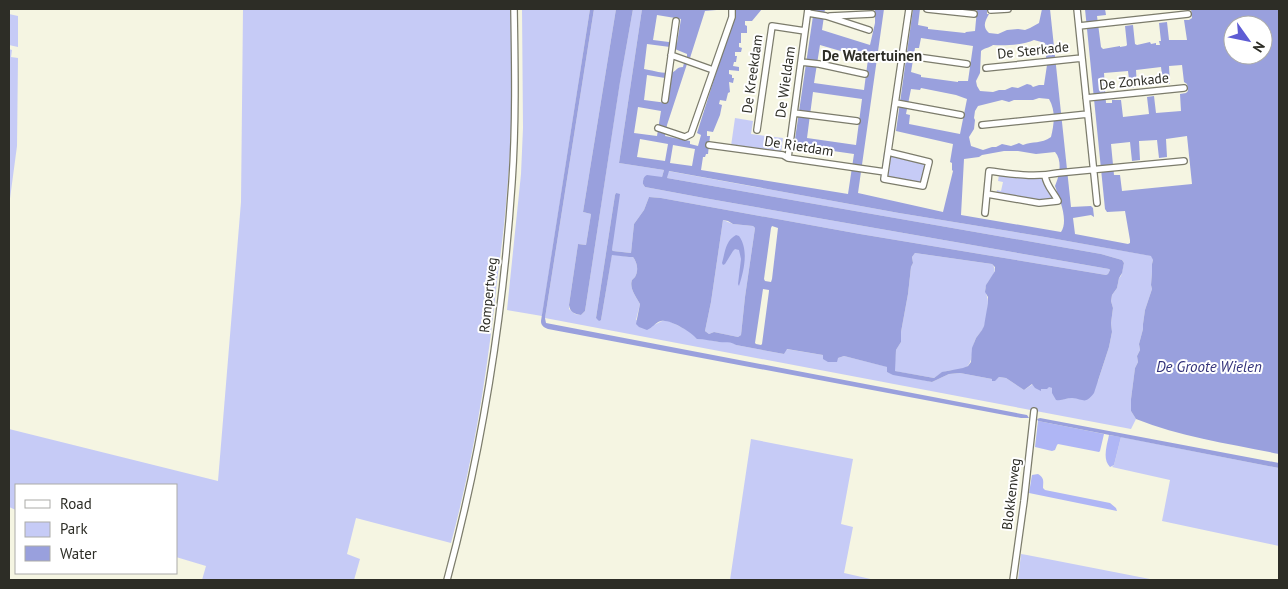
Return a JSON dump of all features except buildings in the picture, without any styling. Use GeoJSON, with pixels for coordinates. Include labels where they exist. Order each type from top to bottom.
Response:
{"type":"FeatureCollection","features":[{"type":"Feature","properties":{"kind":"street","name":"Rompertweg"},"geometry":{"type":"LineString","coordinates":[[447,580],[458,542],[483,424],[500,311],[512,182],[516,82],[514,9]]}},
{"type":"Feature","properties":{"kind":"street"},"geometry":{"type":"LineString","coordinates":[[888,152],[929,162],[923,186],[884,179],[888,152],[897,104],[909,9]]}},
{"type":"Feature","properties":{"kind":"street"},"geometry":{"type":"LineString","coordinates":[[927,9],[974,14]]}},
{"type":"Feature","properties":{"kind":"street"},"geometry":{"type":"LineString","coordinates":[[991,10],[1008,9]]}},
{"type":"Feature","properties":{"kind":"street","name":"De Zonkade"},"geometry":{"type":"LineString","coordinates":[[1077,9],[1081,26],[1082,58],[1096,170],[1097,203]]}},
{"type":"Feature","properties":{"kind":"street"},"geometry":{"type":"LineString","coordinates":[[658,128],[685,137],[691,137],[732,17],[732,11]]}},
{"type":"Feature","properties":{"kind":"street"},"geometry":{"type":"LineString","coordinates":[[809,12],[869,30]]}},
{"type":"Feature","properties":{"kind":"street","name":"De Wieldam"},"geometry":{"type":"LineString","coordinates":[[788,158],[809,12]]}},
{"type":"Feature","properties":{"kind":"street"},"geometry":{"type":"LineString","coordinates":[[826,16],[872,14]]}},
{"type":"Feature","properties":{"kind":"street"},"geometry":{"type":"LineString","coordinates":[[1081,26],[1188,14]]}},
{"type":"Feature","properties":{"kind":"street"},"geometry":{"type":"LineString","coordinates":[[665,100],[676,21]]}},
{"type":"Feature","properties":{"kind":"street","name":"De Kreekdam"},"geometry":{"type":"LineString","coordinates":[[757,130],[772,26],[805,31]]}},
{"type":"Feature","properties":{"kind":"street"},"geometry":{"type":"LineString","coordinates":[[672,53],[713,70]]}},
{"type":"Feature","properties":{"kind":"street"},"geometry":{"type":"LineString","coordinates":[[904,55],[967,64]]}},
{"type":"Feature","properties":{"kind":"street","name":"De Sterkade"},"geometry":{"type":"LineString","coordinates":[[986,68],[1082,58]]}},
{"type":"Feature","properties":{"kind":"street"},"geometry":{"type":"LineString","coordinates":[[802,62],[865,74]]}},
{"type":"Feature","properties":{"kind":"street","name":"De Zonkade"},"geometry":{"type":"LineString","coordinates":[[1088,98],[1184,88]]}},
{"type":"Feature","properties":{"kind":"street"},"geometry":{"type":"LineString","coordinates":[[897,104],[960,115]]}},
{"type":"Feature","properties":{"kind":"street"},"geometry":{"type":"LineString","coordinates":[[795,113],[857,121]]}},
{"type":"Feature","properties":{"kind":"street"},"geometry":{"type":"LineString","coordinates":[[982,125],[1088,114]]}},
{"type":"Feature","properties":{"kind":"street","name":"De Rietdam"},"geometry":{"type":"LineString","coordinates":[[709,145],[885,172]]}},
{"type":"Feature","properties":{"kind":"street"},"geometry":{"type":"LineString","coordinates":[[985,213],[989,170],[1045,176],[1184,160]]}},
{"type":"Feature","properties":{"kind":"street"},"geometry":{"type":"LineString","coordinates":[[987,194],[1039,203],[1058,201],[1046,184],[1045,176]]}},
{"type":"Feature","properties":{"kind":"street","name":"Blokkenweg"},"geometry":{"type":"LineString","coordinates":[[1013,580],[1034,412]]}},
{"type":"Feature","properties":{"kind":"green space"},"geometry":{"type":"Polygon","coordinates":[[[243,9],[511,9],[511,123],[503,236],[479,413],[467,478],[451,543],[356,518],[347,554],[360,559],[354,580],[202,580],[206,566],[178,558],[178,484],[15,484],[15,510],[9,507],[9,429],[218,481],[241,202],[243,9]]]}},
{"type":"Feature","properties":{"kind":"green space"},"geometry":{"type":"Polygon","coordinates":[[[522,9],[590,9],[542,316],[507,310],[521,174],[523,128],[522,9]]]}},
{"type":"Feature","properties":{"kind":"green space"},"geometry":{"type":"Polygon","coordinates":[[[594,9],[616,9],[583,212],[591,214],[586,245],[578,244],[569,305],[569,309],[575,314],[581,315],[585,311],[620,81],[633,9],[642,9],[619,163],[664,170],[662,177],[643,179],[645,187],[1110,270],[1106,275],[649,197],[644,210],[634,224],[631,253],[613,251],[616,193],[596,318],[601,320],[612,254],[633,257],[636,261],[637,272],[631,286],[640,304],[636,320],[654,325],[662,321],[669,321],[705,339],[732,342],[736,345],[784,354],[786,349],[823,355],[823,359],[844,356],[888,367],[887,372],[932,382],[949,374],[960,373],[992,379],[992,381],[999,377],[1006,378],[1024,390],[1033,384],[1041,389],[1049,386],[1052,388],[1056,399],[1074,398],[1098,381],[1112,332],[1113,308],[1111,301],[1121,276],[1124,263],[1122,260],[1101,254],[667,178],[668,171],[1152,256],[1152,289],[1145,310],[1139,344],[1140,350],[1137,356],[1138,362],[1135,368],[1131,411],[1136,419],[1131,429],[545,318],[594,9]]]}},
{"type":"Feature","properties":{"kind":"green space"},"geometry":{"type":"Polygon","coordinates":[[[9,14],[18,16],[18,47],[9,45],[9,14]]]}},
{"type":"Feature","properties":{"kind":"green space"},"geometry":{"type":"Polygon","coordinates":[[[9,49],[12,50],[11,57],[18,58],[17,146],[9,206],[9,49]]]}},
{"type":"Feature","properties":{"kind":"green space"},"geometry":{"type":"Polygon","coordinates":[[[735,118],[753,121],[751,134],[783,138],[781,153],[731,146],[735,118]]]}},
{"type":"Feature","properties":{"kind":"green space"},"geometry":{"type":"Polygon","coordinates":[[[884,152],[931,164],[926,189],[880,181],[884,152]]]}},
{"type":"Feature","properties":{"kind":"green space"},"geometry":{"type":"Polygon","coordinates":[[[999,175],[1043,178],[1054,197],[1042,201],[996,194],[997,190],[1001,191],[1003,182],[998,181],[999,175]]]}},
{"type":"Feature","properties":{"kind":"green space"},"geometry":{"type":"Polygon","coordinates":[[[723,220],[755,228],[741,335],[738,337],[714,332],[709,334],[705,331],[723,220]]]}},
{"type":"Feature","properties":{"kind":"green space"},"geometry":{"type":"Polygon","coordinates":[[[915,253],[992,264],[995,270],[986,287],[988,302],[985,323],[976,338],[970,362],[967,367],[944,372],[934,378],[894,371],[896,350],[901,342],[901,332],[913,263],[912,257],[915,253]]]}},
{"type":"Feature","properties":{"kind":"green space"},"geometry":{"type":"Polygon","coordinates":[[[1121,437],[1279,468],[1279,546],[1162,521],[1170,480],[1112,467],[1121,437]]]}},
{"type":"Feature","properties":{"kind":"green space"},"geometry":{"type":"Polygon","coordinates":[[[751,439],[853,459],[841,524],[853,527],[844,573],[875,580],[730,580],[751,439]]]}},
{"type":"Feature","properties":{"kind":"green space"},"geometry":{"type":"Polygon","coordinates":[[[1021,554],[1027,555],[1155,580],[1018,580],[1021,554]]]}},
{"type":"Feature","properties":{"kind":"shaded area"},"geometry":{"type":"Polygon","coordinates":[[[1038,421],[1104,434],[1100,451],[1058,444],[1055,450],[1052,451],[1035,447],[1038,421]]]}},
{"type":"Feature","properties":{"kind":"shaded area"},"geometry":{"type":"Polygon","coordinates":[[[1109,435],[1121,437],[1114,465],[1110,467],[1106,460],[1106,447],[1109,435]]]}},
{"type":"Feature","properties":{"kind":"shaded area"},"geometry":{"type":"Polygon","coordinates":[[[1038,474],[1043,479],[1043,488],[1045,490],[1110,503],[1117,511],[1029,493],[1032,475],[1038,474]]]}},
{"type":"Feature","properties":{"kind":"water"},"geometry":{"type":"Polygon","coordinates":[[[590,9],[594,9],[545,318],[546,323],[1027,415],[1029,418],[548,329],[543,326],[541,321],[590,9]]]}},
{"type":"Feature","properties":{"kind":"water"},"geometry":{"type":"Polygon","coordinates":[[[616,9],[633,9],[585,311],[581,315],[573,312],[569,305],[578,244],[586,245],[591,214],[583,212],[616,9]]]}},
{"type":"Feature","properties":{"kind":"water","name":"De Groote Wielen"},"geometry":{"type":"Polygon","coordinates":[[[642,9],[728,9],[705,11],[690,58],[687,57],[687,54],[670,47],[647,44],[644,69],[670,73],[683,67],[684,63],[687,64],[665,136],[690,141],[690,144],[698,146],[701,135],[697,133],[734,16],[734,9],[762,9],[752,21],[745,21],[747,33],[741,33],[739,47],[742,48],[741,52],[735,52],[735,56],[737,56],[733,66],[739,67],[739,71],[729,70],[729,74],[734,78],[733,83],[729,82],[730,92],[726,101],[720,100],[719,104],[722,105],[720,115],[713,132],[707,131],[707,136],[710,136],[708,154],[703,157],[701,170],[848,194],[854,154],[806,148],[797,143],[795,139],[814,9],[825,9],[822,30],[870,45],[875,23],[875,9],[884,9],[858,193],[943,212],[953,171],[952,163],[950,162],[953,144],[896,131],[913,9],[920,9],[918,25],[928,27],[928,29],[965,33],[975,31],[977,9],[987,9],[987,14],[989,14],[985,22],[985,28],[989,33],[998,34],[1007,30],[1025,30],[1030,28],[1039,23],[1042,9],[1050,9],[1071,207],[1091,206],[1094,217],[1091,215],[1073,218],[1075,234],[1128,244],[1130,240],[1125,211],[1107,212],[1105,209],[1085,9],[1105,9],[1106,15],[1097,16],[1101,47],[1103,49],[1126,46],[1125,26],[1133,25],[1135,44],[1137,45],[1150,42],[1151,44],[1156,43],[1156,45],[1160,45],[1159,23],[1167,22],[1169,40],[1187,40],[1184,20],[1192,18],[1191,9],[1279,9],[1279,454],[1171,431],[1136,419],[1131,411],[1131,399],[1145,310],[1152,289],[1153,260],[1151,256],[669,171],[667,178],[1101,254],[1122,260],[1124,263],[1122,273],[1111,301],[1113,308],[1112,332],[1109,347],[1094,393],[1086,400],[1072,398],[1056,400],[1052,393],[1052,388],[1041,389],[1041,391],[1032,384],[1024,390],[1006,378],[999,377],[992,381],[992,379],[960,373],[949,374],[932,382],[893,375],[887,372],[887,367],[844,356],[838,358],[837,362],[828,362],[823,359],[823,355],[787,349],[784,354],[730,343],[697,339],[680,327],[665,321],[659,322],[647,330],[636,324],[640,304],[631,286],[637,269],[633,257],[612,255],[601,320],[599,321],[596,318],[616,193],[620,194],[613,251],[631,253],[634,224],[644,210],[649,197],[1106,275],[1110,270],[645,187],[643,181],[647,175],[662,177],[664,170],[619,163],[642,9]],[[657,15],[653,40],[677,43],[681,19],[657,15]],[[921,38],[919,48],[915,48],[911,72],[921,75],[921,77],[958,82],[968,81],[973,46],[921,38]],[[1034,40],[1025,43],[993,45],[981,51],[980,73],[976,81],[980,91],[993,92],[1012,87],[1018,88],[1027,84],[1033,87],[1044,85],[1048,49],[1045,43],[1034,40]],[[820,45],[814,83],[864,90],[868,59],[820,45]],[[1182,65],[1169,66],[1170,84],[1163,84],[1161,67],[1136,70],[1137,87],[1130,88],[1128,71],[1104,73],[1106,103],[1112,103],[1112,100],[1121,100],[1123,117],[1149,114],[1147,97],[1154,96],[1156,113],[1181,111],[1180,94],[1188,91],[1187,84],[1184,82],[1182,65]],[[647,75],[644,100],[667,103],[671,79],[647,75]],[[921,88],[920,90],[911,89],[906,114],[910,115],[909,124],[960,134],[967,99],[921,88]],[[813,92],[807,138],[856,145],[862,99],[813,92]],[[1049,99],[1014,100],[1009,102],[1002,100],[978,106],[975,111],[974,129],[969,137],[971,146],[983,150],[1002,144],[1011,146],[1019,143],[1023,145],[1044,141],[1051,137],[1054,113],[1049,99]],[[638,107],[634,133],[657,136],[661,111],[638,107]],[[1187,136],[1166,139],[1167,157],[1159,158],[1157,140],[1139,141],[1140,160],[1132,161],[1130,142],[1111,144],[1114,175],[1120,175],[1122,191],[1192,184],[1187,136]],[[640,139],[637,157],[665,161],[668,144],[640,139]],[[673,145],[670,163],[692,166],[695,149],[673,145]],[[1004,151],[964,159],[961,215],[1061,232],[1064,215],[1055,186],[1060,169],[1059,160],[1055,152],[1036,154],[1004,151]],[[723,220],[705,331],[709,334],[714,332],[738,337],[741,335],[755,228],[753,226],[733,224],[723,220]],[[772,226],[764,279],[771,282],[772,279],[778,228],[772,226]],[[915,253],[912,257],[913,263],[901,342],[896,350],[895,371],[934,378],[942,372],[968,366],[971,362],[972,348],[976,338],[984,326],[988,303],[988,297],[985,292],[986,285],[995,271],[995,267],[992,264],[915,253]],[[763,289],[756,344],[762,344],[769,290],[763,289]]]}},
{"type":"Feature","properties":{"kind":"water"},"geometry":{"type":"Polygon","coordinates":[[[736,235],[739,236],[742,242],[745,254],[739,286],[741,259],[739,250],[735,249],[725,264],[723,265],[722,263],[730,240],[736,235]]]}},
{"type":"Feature","properties":{"kind":"water"},"geometry":{"type":"Polygon","coordinates":[[[1040,418],[1279,463],[1279,468],[1038,421],[1037,419],[1040,418]]]}},
{"type":"Feature","properties":{"kind":"district","name":"De Watertuinen"},"geometry":{"type":"Point","coordinates":[872,55]}}]}
